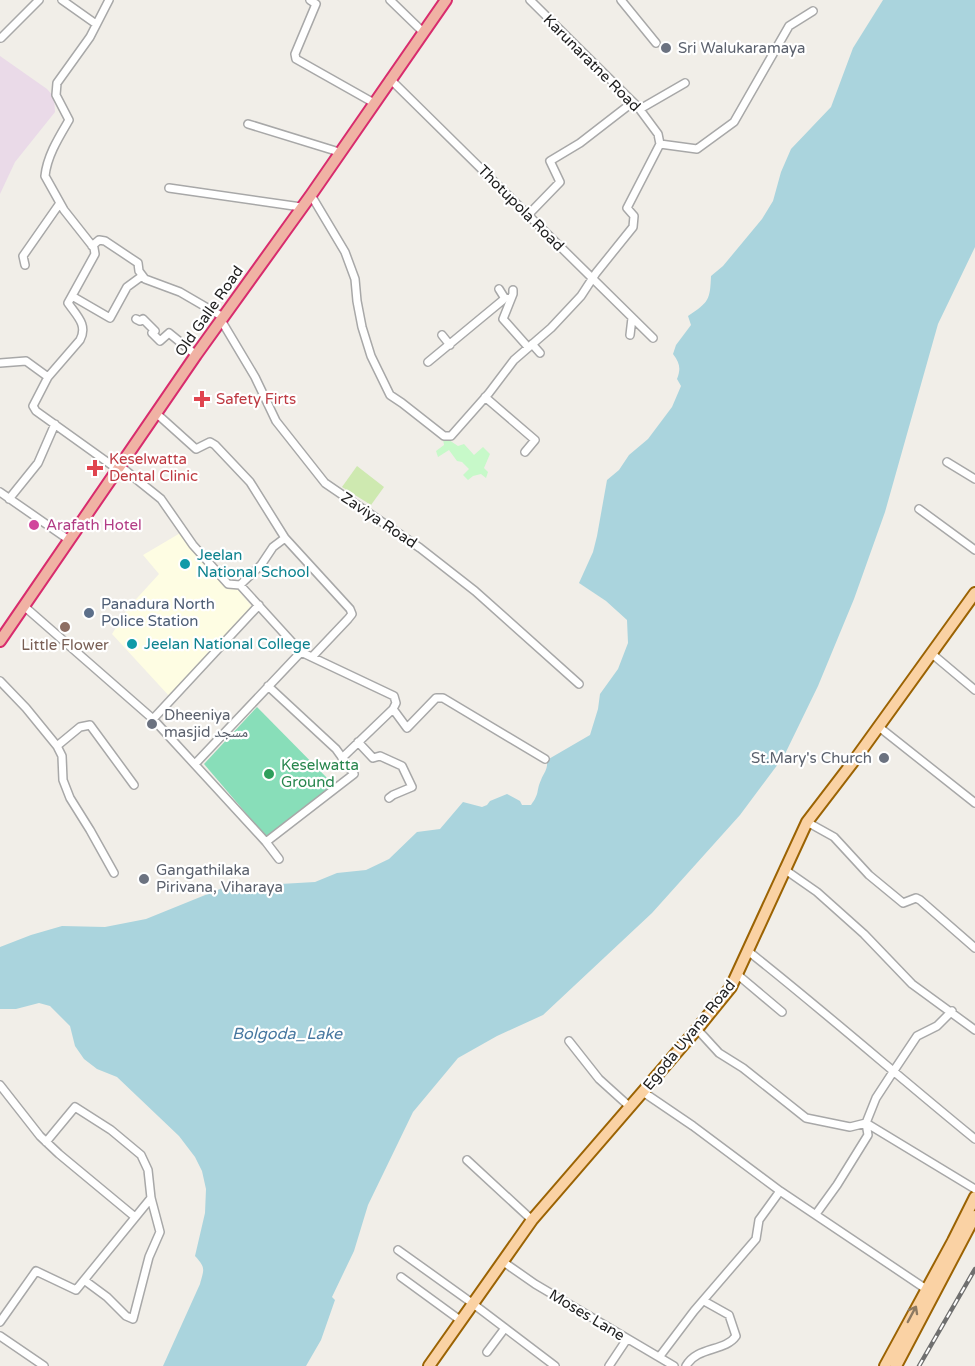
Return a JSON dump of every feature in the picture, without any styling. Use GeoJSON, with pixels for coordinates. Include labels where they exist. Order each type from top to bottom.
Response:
{"type":"FeatureCollection","features":[{"type":"Feature","properties":{"kind":"highway","name":"Old Galle Road"},"geometry":{"type":"LineString","coordinates":[[0,641],[118,467],[446,0]]}},
{"type":"Feature","properties":{"kind":"main road","name":"Egoda Uyana Road"},"geometry":{"type":"LineString","coordinates":[[429,1366],[532,1220],[731,987],[807,822],[879,727],[975,593]]}},
{"type":"Feature","properties":{"kind":"main road"},"geometry":{"type":"LineString","coordinates":[[885,1366],[975,1197]]}},
{"type":"Feature","properties":{"kind":"main road"},"geometry":{"type":"LineString","coordinates":[[896,1366],[975,1216]]}},
{"type":"Feature","properties":{"kind":"street"},"geometry":{"type":"LineString","coordinates":[[1,38],[39,0]]}},
{"type":"Feature","properties":{"kind":"street"},"geometry":{"type":"LineString","coordinates":[[62,0],[96,24]]}},
{"type":"Feature","properties":{"kind":"street"},"geometry":{"type":"LineString","coordinates":[[109,0],[90,37],[57,83],[56,95],[69,120],[53,148],[45,176],[60,203],[93,246],[95,254],[68,303],[84,326],[84,334],[48,377],[33,406],[161,499],[193,545],[228,584],[240,585],[301,652],[394,696],[396,702],[393,709],[342,758]]}},
{"type":"Feature","properties":{"kind":"street"},"geometry":{"type":"LineString","coordinates":[[310,0],[316,4],[296,59],[375,103]]}},
{"type":"Feature","properties":{"kind":"street"},"geometry":{"type":"LineString","coordinates":[[390,0],[423,32]]}},
{"type":"Feature","properties":{"kind":"street","name":"Karunaratne Road"},"geometry":{"type":"LineString","coordinates":[[531,0],[640,109],[658,134],[660,144]]}},
{"type":"Feature","properties":{"kind":"street"},"geometry":{"type":"LineString","coordinates":[[621,0],[656,43]]}},
{"type":"Feature","properties":{"kind":"street"},"geometry":{"type":"LineString","coordinates":[[311,195],[345,252],[355,279],[362,327],[371,356],[390,395],[444,436],[451,436],[513,360],[551,328],[581,296],[633,227],[634,216],[627,208],[660,144],[697,149],[734,122],[789,26],[813,11]]}},
{"type":"Feature","properties":{"kind":"street","name":"Thotupola Road"},"geometry":{"type":"LineString","coordinates":[[390,79],[653,338]]}},
{"type":"Feature","properties":{"kind":"street"},"geometry":{"type":"LineString","coordinates":[[640,109],[685,83]]}},
{"type":"Feature","properties":{"kind":"street"},"geometry":{"type":"LineString","coordinates":[[528,215],[560,182],[550,161],[580,143],[633,102]]}},
{"type":"Feature","properties":{"kind":"street"},"geometry":{"type":"LineString","coordinates":[[248,124],[339,152]]}},
{"type":"Feature","properties":{"kind":"street"},"geometry":{"type":"LineString","coordinates":[[169,188],[301,207]]}},
{"type":"Feature","properties":{"kind":"street"},"geometry":{"type":"LineString","coordinates":[[25,265],[23,255],[60,203]]}},
{"type":"Feature","properties":{"kind":"street"},"geometry":{"type":"LineString","coordinates":[[93,246],[99,240],[105,241],[138,263],[142,276],[187,296],[222,319]]}},
{"type":"Feature","properties":{"kind":"street"},"geometry":{"type":"LineString","coordinates":[[72,296],[110,318],[127,287],[142,276]]}},
{"type":"Feature","properties":{"kind":"street"},"geometry":{"type":"LineString","coordinates":[[499,289],[508,298]]}},
{"type":"Feature","properties":{"kind":"street"},"geometry":{"type":"LineString","coordinates":[[513,290],[508,298],[503,319],[540,353]]}},
{"type":"Feature","properties":{"kind":"street"},"geometry":{"type":"LineString","coordinates":[[428,362],[508,298]]}},
{"type":"Feature","properties":{"kind":"street"},"geometry":{"type":"LineString","coordinates":[[630,335],[632,318]]}},
{"type":"Feature","properties":{"kind":"street"},"geometry":{"type":"LineString","coordinates":[[136,319],[140,321],[143,319],[152,326],[155,331],[152,333],[160,341],[170,333],[196,355]]}},
{"type":"Feature","properties":{"kind":"street","name":"Zaviya Road"},"geometry":{"type":"LineString","coordinates":[[222,319],[255,377],[276,421],[325,483],[420,548],[476,591],[579,684]]}},
{"type":"Feature","properties":{"kind":"street"},"geometry":{"type":"LineString","coordinates":[[442,335],[450,345]]}},
{"type":"Feature","properties":{"kind":"street"},"geometry":{"type":"LineString","coordinates":[[0,363],[26,361],[48,377]]}},
{"type":"Feature","properties":{"kind":"street"},"geometry":{"type":"LineString","coordinates":[[485,397],[535,440],[525,452]]}},
{"type":"Feature","properties":{"kind":"street"},"geometry":{"type":"LineString","coordinates":[[156,413],[196,449],[210,442],[215,445],[250,482],[285,538],[350,609],[351,614],[312,657]]}},
{"type":"Feature","properties":{"kind":"street"},"geometry":{"type":"LineString","coordinates":[[9,499],[38,463],[55,424]]}},
{"type":"Feature","properties":{"kind":"street"},"geometry":{"type":"LineString","coordinates":[[947,462],[975,479]]}},
{"type":"Feature","properties":{"kind":"street"},"geometry":{"type":"LineString","coordinates":[[0,492],[69,540]]}},
{"type":"Feature","properties":{"kind":"street"},"geometry":{"type":"LineString","coordinates":[[919,509],[975,549]]}},
{"type":"Feature","properties":{"kind":"street"},"geometry":{"type":"LineString","coordinates":[[240,585],[261,565],[273,547],[285,538]]}},
{"type":"Feature","properties":{"kind":"street"},"geometry":{"type":"LineString","coordinates":[[153,719],[259,605]]}},
{"type":"Feature","properties":{"kind":"street"},"geometry":{"type":"LineString","coordinates":[[25,607],[153,719],[279,859]]}},
{"type":"Feature","properties":{"kind":"street"},"geometry":{"type":"LineString","coordinates":[[195,764],[301,652]]}},
{"type":"Feature","properties":{"kind":"street"},"geometry":{"type":"LineString","coordinates":[[932,653],[975,690]]}},
{"type":"Feature","properties":{"kind":"street"},"geometry":{"type":"LineString","coordinates":[[0,681],[57,746],[62,756],[63,780],[70,798],[114,873]]}},
{"type":"Feature","properties":{"kind":"street"},"geometry":{"type":"LineString","coordinates":[[266,842],[354,774],[336,749],[268,686]]}},
{"type":"Feature","properties":{"kind":"street"},"geometry":{"type":"LineString","coordinates":[[393,709],[407,728],[436,698],[443,698],[545,759]]}},
{"type":"Feature","properties":{"kind":"street"},"geometry":{"type":"LineString","coordinates":[[57,746],[80,727],[90,725],[134,785]]}},
{"type":"Feature","properties":{"kind":"street"},"geometry":{"type":"LineString","coordinates":[[879,727],[975,803]]}},
{"type":"Feature","properties":{"kind":"street"},"geometry":{"type":"LineString","coordinates":[[358,742],[373,758],[380,756],[402,766],[412,787],[389,798]]}},
{"type":"Feature","properties":{"kind":"street"},"geometry":{"type":"LineString","coordinates":[[807,822],[834,837],[869,875],[903,903],[916,898],[920,900],[975,948]]}},
{"type":"Feature","properties":{"kind":"street"},"geometry":{"type":"LineString","coordinates":[[784,869],[817,892],[864,933],[912,984],[975,1029]]}},
{"type":"Feature","properties":{"kind":"street"},"geometry":{"type":"LineString","coordinates":[[748,951],[975,1139]]}},
{"type":"Feature","properties":{"kind":"street"},"geometry":{"type":"LineString","coordinates":[[738,975],[782,1012]]}},
{"type":"Feature","properties":{"kind":"street"},"geometry":{"type":"LineString","coordinates":[[816,1214],[864,1143],[868,1135],[866,1123],[876,1098],[917,1036],[937,1026],[952,1011]]}},
{"type":"Feature","properties":{"kind":"street"},"geometry":{"type":"LineString","coordinates":[[697,1029],[730,1062],[743,1068],[806,1118],[850,1127],[866,1123],[975,1190]]}},
{"type":"Feature","properties":{"kind":"street"},"geometry":{"type":"LineString","coordinates":[[569,1041],[599,1079],[630,1107]]}},
{"type":"Feature","properties":{"kind":"street"},"geometry":{"type":"LineString","coordinates":[[0,1085],[46,1142],[135,1217]]}},
{"type":"Feature","properties":{"kind":"street"},"geometry":{"type":"LineString","coordinates":[[643,1092],[780,1191],[926,1289]]}},
{"type":"Feature","properties":{"kind":"street"},"geometry":{"type":"LineString","coordinates":[[46,1142],[75,1107],[111,1130],[141,1155],[148,1170],[151,1198],[160,1232],[149,1257],[133,1319],[126,1316],[107,1297],[84,1280]]}},
{"type":"Feature","properties":{"kind":"street"},"geometry":{"type":"LineString","coordinates":[[467,1160],[532,1220]]}},
{"type":"Feature","properties":{"kind":"street"},"geometry":{"type":"LineString","coordinates":[[660,1356],[756,1239],[759,1220],[780,1191]]}},
{"type":"Feature","properties":{"kind":"street"},"geometry":{"type":"LineString","coordinates":[[0,1322],[36,1271],[76,1290],[151,1198]]}},
{"type":"Feature","properties":{"kind":"street"},"geometry":{"type":"LineString","coordinates":[[398,1250],[555,1366]]}},
{"type":"Feature","properties":{"kind":"street","name":"Moses Lane"},"geometry":{"type":"LineString","coordinates":[[502,1261],[674,1366]]}},
{"type":"Feature","properties":{"kind":"street"},"geometry":{"type":"LineString","coordinates":[[401,1277],[460,1320]]}},
{"type":"Feature","properties":{"kind":"street"},"geometry":{"type":"LineString","coordinates":[[686,1366],[691,1358],[727,1344],[736,1336],[729,1316],[704,1300]]}},
{"type":"Feature","properties":{"kind":"street"},"geometry":{"type":"LineString","coordinates":[[487,1352],[505,1328]]}},
{"type":"Feature","properties":{"kind":"street"},"geometry":{"type":"LineString","coordinates":[[0,1336],[44,1366]]}},
{"type":"Feature","properties":{"kind":"street"},"geometry":{"type":"LineString","coordinates":[[609,1366],[627,1339]]}},
{"type":"Feature","properties":{"kind":"shaded area"},"geometry":{"type":"Polygon","coordinates":[[[0,56],[47,89],[54,97],[55,112],[15,162],[0,194],[0,56]]]}},
{"type":"Feature","properties":{"kind":"shaded area"},"geometry":{"type":"Polygon","coordinates":[[[182,532],[227,586],[238,590],[253,608],[170,697],[112,634],[128,608],[159,574],[143,555],[182,532]]]}},
{"type":"Feature","properties":{"kind":"green space"},"geometry":{"type":"Polygon","coordinates":[[[443,439],[458,446],[464,444],[474,455],[483,447],[490,454],[484,468],[488,472],[486,478],[481,474],[468,480],[463,475],[469,469],[462,462],[457,461],[449,450],[438,457],[436,451],[444,445],[443,439]]]}},
{"type":"Feature","properties":{"kind":"green space"},"geometry":{"type":"Polygon","coordinates":[[[357,466],[384,487],[371,505],[342,487],[357,466]]]}},
{"type":"Feature","properties":{"kind":"green space","name":"Keselwatta Ground"},"geometry":{"type":"Polygon","coordinates":[[[257,707],[334,785],[267,838],[204,764],[257,707]]]}},
{"type":"Feature","properties":{"kind":"water","name":"Bolgoda_Lake"},"geometry":{"type":"Polygon","coordinates":[[[883,0],[975,0],[975,247],[938,324],[885,512],[854,599],[818,686],[784,756],[740,815],[652,913],[543,1015],[497,1036],[458,1058],[413,1112],[368,1205],[354,1251],[332,1297],[335,1300],[321,1340],[306,1366],[163,1366],[202,1275],[201,1263],[195,1256],[205,1213],[206,1189],[202,1171],[195,1157],[179,1136],[117,1077],[97,1069],[84,1059],[75,1046],[70,1026],[50,1006],[39,1003],[16,1009],[0,1009],[0,947],[62,926],[105,927],[146,919],[225,887],[315,882],[337,873],[366,870],[389,859],[417,832],[440,829],[463,802],[482,807],[507,794],[520,801],[522,805],[531,805],[536,798],[547,760],[590,735],[600,694],[618,669],[628,643],[627,620],[606,601],[579,583],[593,552],[607,480],[619,470],[629,455],[648,439],[672,407],[681,386],[677,379],[679,366],[673,354],[676,345],[691,325],[688,316],[707,300],[711,276],[723,266],[762,219],[773,201],[781,172],[791,149],[831,107],[853,48],[883,0]]]}},
{"type":"Feature","properties":{"kind":"railway"},"geometry":{"type":"LineString","coordinates":[[919,1366],[975,1269]]}},
{"type":"Feature","properties":{"kind":"place","name":"Sri Walukaramaya"},"geometry":{"type":"Point","coordinates":[666,48]}},
{"type":"Feature","properties":{"kind":"place","name":"Safety Firts"},"geometry":{"type":"Point","coordinates":[202,399]}},
{"type":"Feature","properties":{"kind":"place","name":"Keselwatta Dental Clinic"},"geometry":{"type":"Point","coordinates":[95,468]}},
{"type":"Feature","properties":{"kind":"place","name":"Arafath Hotel"},"geometry":{"type":"Point","coordinates":[34,525]}},
{"type":"Feature","properties":{"kind":"place","name":"Jeelan National School"},"geometry":{"type":"Point","coordinates":[185,564]}},
{"type":"Feature","properties":{"kind":"place","name":"Panadura North Police Station"},"geometry":{"type":"Point","coordinates":[89,613]}},
{"type":"Feature","properties":{"kind":"place","name":"Little Flower"},"geometry":{"type":"Point","coordinates":[65,627]}},
{"type":"Feature","properties":{"kind":"place","name":"Jeelan National College"},"geometry":{"type":"Point","coordinates":[132,644]}},
{"type":"Feature","properties":{"kind":"place","name":"Dheeniya masjid مسجد"},"geometry":{"type":"Point","coordinates":[152,724]}},
{"type":"Feature","properties":{"kind":"place","name":"St.Mary's Church"},"geometry":{"type":"Point","coordinates":[884,758]}},
{"type":"Feature","properties":{"kind":"place","name":"Keselwatta Ground"},"geometry":{"type":"Point","coordinates":[269,774]}},
{"type":"Feature","properties":{"kind":"place","name":"Gangathilaka Pirivana, Viharaya"},"geometry":{"type":"Point","coordinates":[144,879]}}]}
